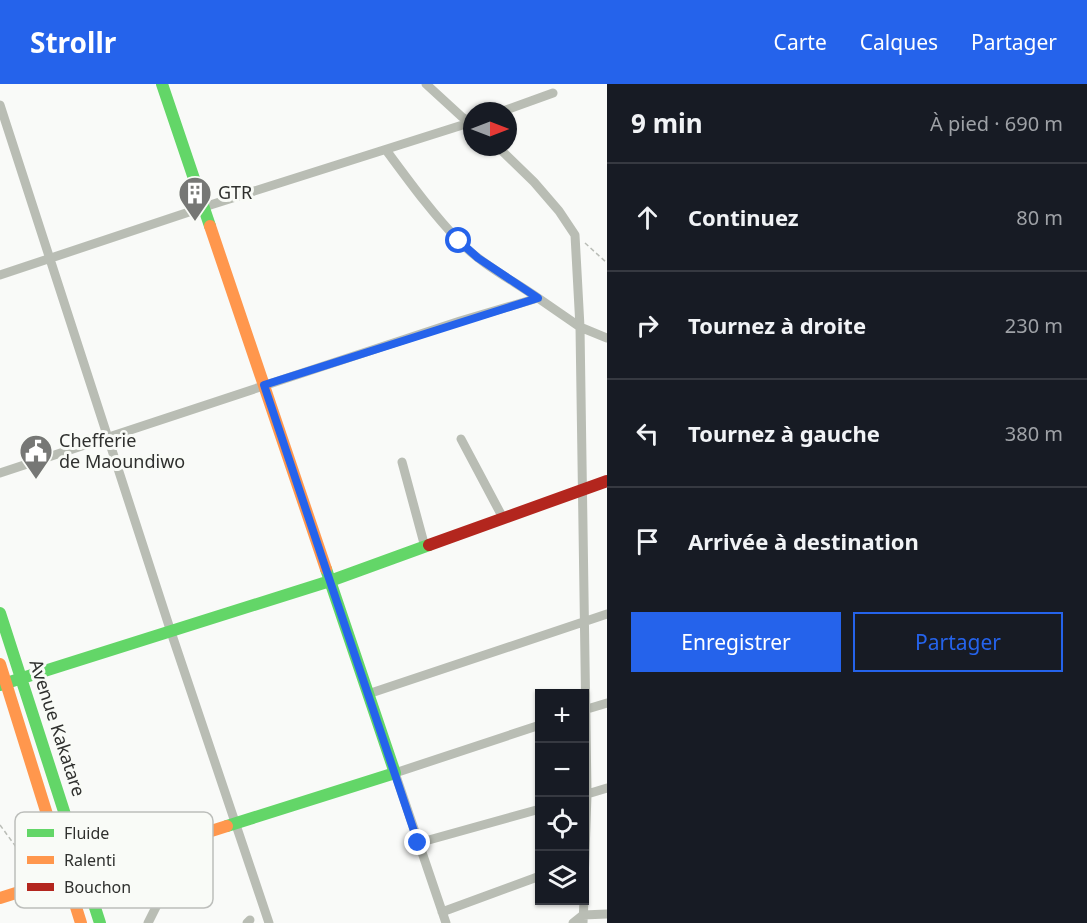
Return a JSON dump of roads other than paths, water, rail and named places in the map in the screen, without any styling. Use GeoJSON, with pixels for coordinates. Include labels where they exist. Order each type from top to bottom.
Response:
{"type":"FeatureCollection","features":[{"type":"Feature","properties":{"kind":"main road"},"geometry":{"type":"LineString","coordinates":[[162,84],[395,773],[213,832]]}},
{"type":"Feature","properties":{"kind":"main road"},"geometry":{"type":"LineString","coordinates":[[3,684],[330,581],[607,481]]}},
{"type":"Feature","properties":{"kind":"main road","name":"Avenue Kakatare"},"geometry":{"type":"LineString","coordinates":[[0,613],[65,812]]}},
{"type":"Feature","properties":{"kind":"main road","name":"Avenue Kakatare"},"geometry":{"type":"LineString","coordinates":[[0,664],[3,684],[46,812]]}},
{"type":"Feature","properties":{"kind":"main road"},"geometry":{"type":"LineString","coordinates":[[0,898],[15,894]]}},
{"type":"Feature","properties":{"kind":"main road","name":"Avenue Kakatare"},"geometry":{"type":"LineString","coordinates":[[77,908],[81,923]]}},
{"type":"Feature","properties":{"kind":"main road","name":"Avenue Kakatare"},"geometry":{"type":"LineString","coordinates":[[96,908],[100,923]]}},
{"type":"Feature","properties":{"kind":"street"},"geometry":{"type":"LineString","coordinates":[[426,84],[463,118]]}},
{"type":"Feature","properties":{"kind":"street"},"geometry":{"type":"LineString","coordinates":[[517,106],[553,93]]}},
{"type":"Feature","properties":{"kind":"street"},"geometry":{"type":"LineString","coordinates":[[0,105],[171,632],[269,923]]}},
{"type":"Feature","properties":{"kind":"street"},"geometry":{"type":"LineString","coordinates":[[0,275],[463,125]]}},
{"type":"Feature","properties":{"kind":"street"},"geometry":{"type":"LineString","coordinates":[[386,150],[424,201],[459,241],[478,258],[580,327],[607,338]]}},
{"type":"Feature","properties":{"kind":"street"},"geometry":{"type":"LineString","coordinates":[[507,156],[560,211],[575,235],[580,327],[585,689]]}},
{"type":"Feature","properties":{"kind":"street"},"geometry":{"type":"LineString","coordinates":[[0,473],[264,385],[538,298]]}},
{"type":"Feature","properties":{"kind":"street"},"geometry":{"type":"LineString","coordinates":[[461,439],[503,518]]}},
{"type":"Feature","properties":{"kind":"street"},"geometry":{"type":"LineString","coordinates":[[402,462],[425,547]]}},
{"type":"Feature","properties":{"kind":"street"},"geometry":{"type":"LineString","coordinates":[[368,694],[607,614]]}},
{"type":"Feature","properties":{"kind":"street"},"geometry":{"type":"LineString","coordinates":[[589,709],[607,703]]}},
{"type":"Feature","properties":{"kind":"street"},"geometry":{"type":"LineString","coordinates":[[446,923],[395,773],[535,727]]}},
{"type":"Feature","properties":{"kind":"street"},"geometry":{"type":"LineString","coordinates":[[589,794],[607,788]]}},
{"type":"Feature","properties":{"kind":"street"},"geometry":{"type":"LineString","coordinates":[[585,851],[586,797]]}},
{"type":"Feature","properties":{"kind":"street"},"geometry":{"type":"LineString","coordinates":[[418,843],[535,809]]}},
{"type":"Feature","properties":{"kind":"street"},"geometry":{"type":"LineString","coordinates":[[442,912],[535,878]]}},
{"type":"Feature","properties":{"kind":"street"},"geometry":{"type":"LineString","coordinates":[[148,923],[156,908]]}},
{"type":"Feature","properties":{"kind":"street"},"geometry":{"type":"LineString","coordinates":[[573,923],[607,914]]}},
{"type":"Feature","properties":{"kind":"place","name":"GTR"},"geometry":{"type":"Point","coordinates":[195,222]}},
{"type":"Feature","properties":{"kind":"place","name":"Chefferie de Maoundiwo"},"geometry":{"type":"Point","coordinates":[36,480]}}]}
